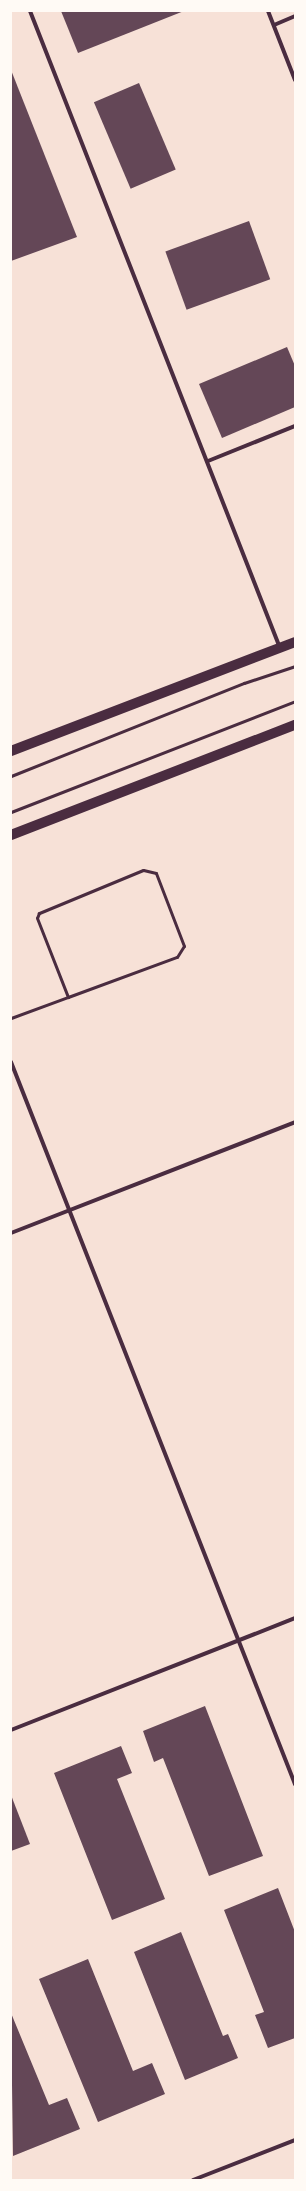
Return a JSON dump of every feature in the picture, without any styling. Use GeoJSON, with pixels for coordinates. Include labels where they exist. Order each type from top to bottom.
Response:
{"type":"FeatureCollection","features":[{"type":"Feature","properties":{"kind":"main road"},"geometry":{"type":"LineString","coordinates":[[11,751],[295,642]]}},
{"type":"Feature","properties":{"kind":"main road"},"geometry":{"type":"LineString","coordinates":[[11,835],[295,725]]}},
{"type":"Feature","properties":{"kind":"street"},"geometry":{"type":"LineString","coordinates":[[30,11],[208,461],[280,648]]}},
{"type":"Feature","properties":{"kind":"street"},"geometry":{"type":"LineString","coordinates":[[268,11],[295,80]]}},
{"type":"Feature","properties":{"kind":"street"},"geometry":{"type":"LineString","coordinates":[[274,25],[295,16]]}},
{"type":"Feature","properties":{"kind":"street"},"geometry":{"type":"LineString","coordinates":[[208,461],[295,426]]}},
{"type":"Feature","properties":{"kind":"street"},"geometry":{"type":"LineString","coordinates":[[11,1062],[295,1784]]}},
{"type":"Feature","properties":{"kind":"street"},"geometry":{"type":"LineString","coordinates":[[11,1233],[69,1209],[295,1122]]}},
{"type":"Feature","properties":{"kind":"street"},"geometry":{"type":"LineString","coordinates":[[11,1730],[295,1618]]}},
{"type":"Feature","properties":{"kind":"street"},"geometry":{"type":"LineString","coordinates":[[193,2180],[295,2140]]}},
{"type":"Feature","properties":{"kind":"lane"},"geometry":{"type":"LineString","coordinates":[[11,776],[244,683],[295,666]]}},
{"type":"Feature","properties":{"kind":"lane"},"geometry":{"type":"LineString","coordinates":[[11,812],[295,701]]}},
{"type":"Feature","properties":{"kind":"lane"},"geometry":{"type":"LineString","coordinates":[[11,1018],[177,957],[182,952],[183,941],[156,873],[143,870],[39,913],[37,918],[68,997]]}},
{"type":"Feature","properties":{"kind":"building"},"geometry":{"type":"Polygon","coordinates":[[[61,11],[184,11],[78,53],[61,11]]]}},
{"type":"Feature","properties":{"kind":"building"},"geometry":{"type":"Polygon","coordinates":[[[11,70],[77,237],[11,261],[11,70]]]}},
{"type":"Feature","properties":{"kind":"building"},"geometry":{"type":"Polygon","coordinates":[[[139,83],[176,170],[131,189],[94,102],[139,83]]]}},
{"type":"Feature","properties":{"kind":"building"},"geometry":{"type":"Polygon","coordinates":[[[249,221],[270,279],[187,310],[165,251],[249,221]]]}},
{"type":"Feature","properties":{"kind":"building"},"geometry":{"type":"Polygon","coordinates":[[[287,347],[295,366],[295,407],[222,438],[199,384],[287,347]]]}},
{"type":"Feature","properties":{"kind":"building"},"geometry":{"type":"Polygon","coordinates":[[[205,1706],[263,1856],[209,1876],[163,1758],[154,1762],[143,1731],[205,1706]]]}},
{"type":"Feature","properties":{"kind":"building"},"geometry":{"type":"Polygon","coordinates":[[[121,1746],[132,1773],[117,1779],[165,1899],[112,1920],[54,1773],[121,1746]]]}},
{"type":"Feature","properties":{"kind":"building"},"geometry":{"type":"Polygon","coordinates":[[[11,1795],[30,1844],[11,1851],[11,1795]]]}},
{"type":"Feature","properties":{"kind":"building"},"geometry":{"type":"Polygon","coordinates":[[[278,1888],[295,1932],[295,2038],[268,2048],[255,2015],[264,2012],[224,1910],[278,1888]]]}},
{"type":"Feature","properties":{"kind":"building"},"geometry":{"type":"Polygon","coordinates":[[[181,1932],[223,2036],[228,2034],[238,2058],[185,2080],[134,1952],[181,1932]]]}},
{"type":"Feature","properties":{"kind":"building"},"geometry":{"type":"Polygon","coordinates":[[[88,1959],[133,2071],[152,2063],[165,2094],[98,2122],[39,1979],[88,1959]]]}},
{"type":"Feature","properties":{"kind":"building"},"geometry":{"type":"Polygon","coordinates":[[[11,2013],[49,2105],[67,2098],[80,2129],[13,2156],[11,2013]]]}}]}
